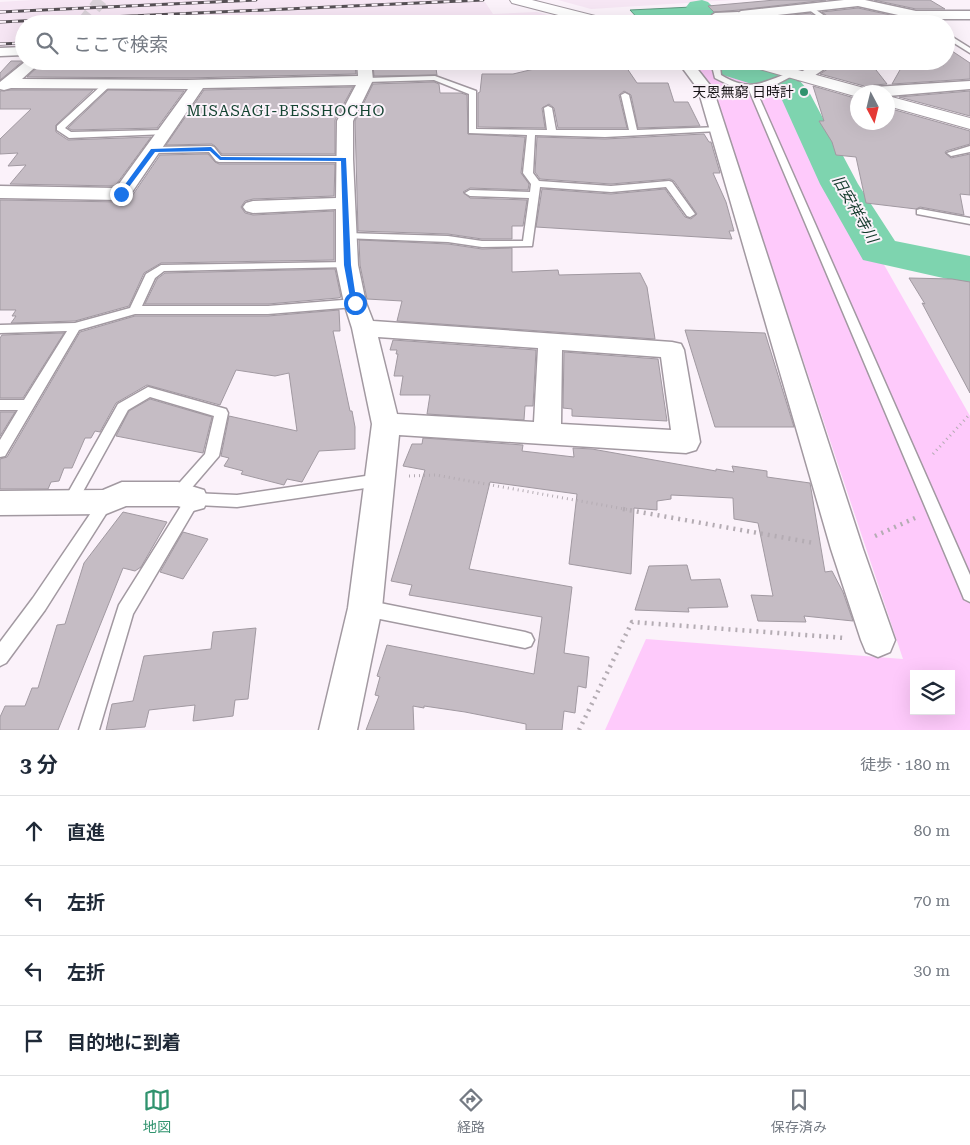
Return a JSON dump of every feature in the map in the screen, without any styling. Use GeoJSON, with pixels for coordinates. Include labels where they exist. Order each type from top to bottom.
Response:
{"type":"FeatureCollection","features":[{"type":"Feature","properties":{"kind":"main road"},"geometry":{"type":"LineString","coordinates":[[517,0],[575,15]]}},
{"type":"Feature","properties":{"kind":"main road"},"geometry":{"type":"LineString","coordinates":[[778,70],[850,90]]}},
{"type":"Feature","properties":{"kind":"main road"},"geometry":{"type":"LineString","coordinates":[[895,103],[970,124]]}},
{"type":"Feature","properties":{"kind":"street"},"geometry":{"type":"LineString","coordinates":[[741,15],[858,2],[916,15],[970,15]]}},
{"type":"Feature","properties":{"kind":"street"},"geometry":{"type":"LineString","coordinates":[[0,52],[15,51]]}},
{"type":"Feature","properties":{"kind":"street"},"geometry":{"type":"LineString","coordinates":[[3,86],[23,70]]}},
{"type":"Feature","properties":{"kind":"street"},"geometry":{"type":"LineString","coordinates":[[691,70],[705,89],[847,549],[878,640]]}},
{"type":"Feature","properties":{"kind":"street"},"geometry":{"type":"LineString","coordinates":[[798,76],[811,70]]}},
{"type":"Feature","properties":{"kind":"street"},"geometry":{"type":"LineString","coordinates":[[3,86],[198,85],[365,71],[345,122],[344,159],[347,265],[355,303],[364,328],[386,424],[365,608],[338,730]]}},
{"type":"Feature","properties":{"kind":"street"},"geometry":{"type":"LineString","coordinates":[[0,192],[121,194],[198,85]]}},
{"type":"Feature","properties":{"kind":"street"},"geometry":{"type":"LineString","coordinates":[[895,91],[970,86]]}},
{"type":"Feature","properties":{"kind":"street"},"geometry":{"type":"LineString","coordinates":[[253,207],[345,203]]}},
{"type":"Feature","properties":{"kind":"street"},"geometry":{"type":"LineString","coordinates":[[364,328],[672,350],[686,442],[386,424]]}},
{"type":"Feature","properties":{"kind":"street"},"geometry":{"type":"LineString","coordinates":[[547,434],[550,340]]}},
{"type":"Feature","properties":{"kind":"street"},"geometry":{"type":"LineString","coordinates":[[0,504],[106,502],[122,494],[186,496]]}},
{"type":"Feature","properties":{"kind":"lane"},"geometry":{"type":"LineString","coordinates":[[810,8],[820,15]]}},
{"type":"Feature","properties":{"kind":"lane"},"geometry":{"type":"LineString","coordinates":[[714,15],[741,15]]}},
{"type":"Feature","properties":{"kind":"lane"},"geometry":{"type":"LineString","coordinates":[[956,41],[970,41]]}},
{"type":"Feature","properties":{"kind":"lane"},"geometry":{"type":"LineString","coordinates":[[956,41],[970,51]]}},
{"type":"Feature","properties":{"kind":"lane"},"geometry":{"type":"LineString","coordinates":[[717,70],[718,76],[726,82],[752,90],[798,76]]}},
{"type":"Feature","properties":{"kind":"lane"},"geometry":{"type":"LineString","coordinates":[[365,71],[435,78],[473,93],[472,131],[634,133],[718,129]]}},
{"type":"Feature","properties":{"kind":"lane"},"geometry":{"type":"LineString","coordinates":[[107,85],[60,128],[69,135],[164,132]]}},
{"type":"Feature","properties":{"kind":"lane"},"geometry":{"type":"LineString","coordinates":[[752,90],[970,594]]}},
{"type":"Feature","properties":{"kind":"lane"},"geometry":{"type":"LineString","coordinates":[[625,95],[634,133]]}},
{"type":"Feature","properties":{"kind":"lane"},"geometry":{"type":"LineString","coordinates":[[548,108],[552,133]]}},
{"type":"Feature","properties":{"kind":"lane"},"geometry":{"type":"LineString","coordinates":[[347,236],[448,239],[482,244],[528,244],[536,184],[528,173],[531,133]]}},
{"type":"Feature","properties":{"kind":"lane"},"geometry":{"type":"LineString","coordinates":[[153,150],[211,149],[220,159],[344,159]]}},
{"type":"Feature","properties":{"kind":"lane"},"geometry":{"type":"LineString","coordinates":[[951,153],[970,149]]}},
{"type":"Feature","properties":{"kind":"lane"},"geometry":{"type":"LineString","coordinates":[[536,184],[611,188],[669,184],[690,214]]}},
{"type":"Feature","properties":{"kind":"lane"},"geometry":{"type":"LineString","coordinates":[[470,193],[535,195]]}},
{"type":"Feature","properties":{"kind":"lane"},"geometry":{"type":"LineString","coordinates":[[920,212],[970,221]]}},
{"type":"Feature","properties":{"kind":"lane"},"geometry":{"type":"LineString","coordinates":[[136,310],[150,276],[161,268],[347,265]]}},
{"type":"Feature","properties":{"kind":"lane"},"geometry":{"type":"LineString","coordinates":[[0,329],[75,328],[136,310],[268,310],[355,303]]}},
{"type":"Feature","properties":{"kind":"lane"},"geometry":{"type":"LineString","coordinates":[[0,452],[75,328]]}},
{"type":"Feature","properties":{"kind":"lane"},"geometry":{"type":"LineString","coordinates":[[70,502],[123,407],[148,392],[221,412],[212,456],[186,496],[125,611],[89,730]]}},
{"type":"Feature","properties":{"kind":"lane"},"geometry":{"type":"LineString","coordinates":[[0,405],[28,405]]}},
{"type":"Feature","properties":{"kind":"lane"},"geometry":{"type":"LineString","coordinates":[[186,496],[237,501],[379,480]]}},
{"type":"Feature","properties":{"kind":"lane"},"geometry":{"type":"LineString","coordinates":[[0,658],[39,604],[106,502]]}},
{"type":"Feature","properties":{"kind":"lane"},"geometry":{"type":"LineString","coordinates":[[365,608],[525,640]]}},
{"type":"Feature","properties":{"kind":"path"},"geometry":{"type":"LineString","coordinates":[[917,470],[970,414]]}},
{"type":"Feature","properties":{"kind":"path"},"geometry":{"type":"LineString","coordinates":[[379,480],[421,474],[436,475],[847,549],[934,509]]}},
{"type":"Feature","properties":{"kind":"path"},"geometry":{"type":"LineString","coordinates":[[579,730],[632,622],[878,640]]}},
{"type":"Feature","properties":{"kind":"shaded area"},"geometry":{"type":"Polygon","coordinates":[[[32,0],[479,0],[485,2],[493,14],[537,12],[548,15],[15,15],[15,48],[0,49],[0,2],[32,0]]]}},
{"type":"Feature","properties":{"kind":"shaded area"},"geometry":{"type":"Polygon","coordinates":[[[558,0],[733,0],[591,9],[558,0]]]}},
{"type":"Feature","properties":{"kind":"shaded area"},"geometry":{"type":"Polygon","coordinates":[[[692,7],[700,15],[635,15],[630,10],[692,7]]]}},
{"type":"Feature","properties":{"kind":"shaded area"},"geometry":{"type":"Polygon","coordinates":[[[697,70],[727,70],[783,87],[970,416],[970,730],[605,730],[646,639],[903,659],[713,90],[697,70]]]}},
{"type":"Feature","properties":{"kind":"building"},"geometry":{"type":"Polygon","coordinates":[[[775,0],[826,0],[714,12],[708,6],[775,0]]]}},
{"type":"Feature","properties":{"kind":"building"},"geometry":{"type":"Polygon","coordinates":[[[874,0],[930,0],[945,9],[916,9],[874,0]]]}},
{"type":"Feature","properties":{"kind":"building"},"geometry":{"type":"Polygon","coordinates":[[[858,8],[890,15],[826,15],[822,12],[858,8]]]}},
{"type":"Feature","properties":{"kind":"building"},"geometry":{"type":"Polygon","coordinates":[[[810,13],[813,15],[793,15],[810,13]]]}},
{"type":"Feature","properties":{"kind":"building"},"geometry":{"type":"Polygon","coordinates":[[[955,53],[970,63],[970,79],[892,84],[900,70],[955,70],[955,53]]]}},
{"type":"Feature","properties":{"kind":"building"},"geometry":{"type":"Polygon","coordinates":[[[11,61],[15,61],[15,68],[0,80],[0,73],[11,61]]]}},
{"type":"Feature","properties":{"kind":"building"},"geometry":{"type":"Polygon","coordinates":[[[34,70],[356,70],[356,74],[187,78],[27,77],[34,70]]]}},
{"type":"Feature","properties":{"kind":"building"},"geometry":{"type":"Polygon","coordinates":[[[373,70],[436,70],[437,75],[374,76],[373,70]]]}},
{"type":"Feature","properties":{"kind":"building"},"geometry":{"type":"Polygon","coordinates":[[[530,70],[628,70],[637,83],[668,83],[674,102],[688,102],[700,126],[638,128],[631,95],[624,91],[619,95],[627,128],[558,128],[554,108],[549,104],[542,108],[545,128],[478,127],[478,93],[480,92],[482,74],[513,74],[530,70]]]}},
{"type":"Feature","properties":{"kind":"building"},"geometry":{"type":"Polygon","coordinates":[[[826,70],[876,70],[887,84],[860,85],[820,74],[826,70]]]}},
{"type":"Feature","properties":{"kind":"building"},"geometry":{"type":"Polygon","coordinates":[[[434,82],[439,84],[440,93],[461,93],[467,95],[468,134],[525,137],[521,173],[529,184],[528,190],[470,188],[463,192],[470,198],[527,200],[523,226],[512,226],[512,239],[482,239],[448,234],[358,231],[355,121],[373,84],[434,82]]]}},
{"type":"Feature","properties":{"kind":"building"},"geometry":{"type":"Polygon","coordinates":[[[813,86],[850,97],[850,130],[895,130],[895,110],[970,131],[970,144],[946,151],[945,153],[951,158],[970,154],[970,195],[960,194],[964,215],[920,207],[916,209],[866,203],[856,157],[836,155],[832,142],[819,121],[824,121],[813,86]]]}},
{"type":"Feature","properties":{"kind":"building"},"geometry":{"type":"Polygon","coordinates":[[[353,87],[335,120],[335,154],[222,154],[212,144],[166,145],[204,90],[353,87]]]}},
{"type":"Feature","properties":{"kind":"building"},"geometry":{"type":"Polygon","coordinates":[[[93,90],[56,125],[56,132],[68,140],[151,137],[115,186],[10,184],[26,165],[8,166],[18,153],[0,154],[0,139],[31,109],[0,109],[0,91],[93,90]]]}},
{"type":"Feature","properties":{"kind":"building"},"geometry":{"type":"Polygon","coordinates":[[[108,90],[184,91],[157,128],[72,130],[68,128],[108,90]]]}},
{"type":"Feature","properties":{"kind":"building"},"geometry":{"type":"Polygon","coordinates":[[[970,91],[970,116],[899,97],[970,91]]]}},
{"type":"Feature","properties":{"kind":"building"},"geometry":{"type":"Polygon","coordinates":[[[704,134],[709,142],[711,142],[720,173],[713,173],[726,202],[734,231],[729,231],[732,239],[536,227],[542,189],[611,194],[665,189],[685,217],[691,219],[697,214],[674,181],[670,179],[611,184],[540,179],[535,172],[537,137],[605,139],[704,134]]]}},
{"type":"Feature","properties":{"kind":"building"},"geometry":{"type":"Polygon","coordinates":[[[208,154],[219,164],[335,164],[334,196],[253,199],[245,201],[241,207],[245,213],[253,215],[334,211],[334,260],[161,263],[144,273],[129,306],[75,321],[11,323],[16,316],[12,316],[16,310],[0,310],[0,200],[122,202],[130,199],[160,155],[208,154]]]}},
{"type":"Feature","properties":{"kind":"building"},"geometry":{"type":"Polygon","coordinates":[[[359,240],[448,244],[482,249],[512,248],[512,272],[558,270],[559,275],[640,273],[647,287],[655,339],[397,321],[402,301],[367,299],[360,265],[359,240]]]}},
{"type":"Feature","properties":{"kind":"building"},"geometry":{"type":"Polygon","coordinates":[[[335,269],[341,297],[338,298],[268,304],[145,304],[157,279],[165,273],[335,269]]]}},
{"type":"Feature","properties":{"kind":"building"},"geometry":{"type":"Polygon","coordinates":[[[909,278],[952,279],[970,282],[970,393],[922,303],[925,304],[909,278]]]}},
{"type":"Feature","properties":{"kind":"building"},"geometry":{"type":"Polygon","coordinates":[[[339,310],[340,331],[333,331],[355,427],[355,449],[319,451],[302,482],[287,479],[284,485],[241,474],[243,471],[224,466],[229,458],[221,456],[229,416],[297,431],[289,373],[275,376],[236,370],[220,405],[147,385],[116,403],[100,432],[95,431],[91,438],[85,438],[72,468],[64,468],[59,481],[51,482],[48,489],[0,489],[0,459],[7,457],[80,332],[135,316],[268,316],[339,310]]]}},
{"type":"Feature","properties":{"kind":"building"},"geometry":{"type":"Polygon","coordinates":[[[685,330],[765,333],[794,427],[715,427],[685,330]]]}},
{"type":"Feature","properties":{"kind":"building"},"geometry":{"type":"Polygon","coordinates":[[[64,333],[23,398],[0,398],[0,338],[2,335],[64,333]]]}},
{"type":"Feature","properties":{"kind":"building"},"geometry":{"type":"Polygon","coordinates":[[[393,340],[536,350],[533,406],[525,406],[524,420],[427,414],[430,395],[400,395],[403,376],[394,376],[398,354],[396,354],[397,350],[390,350],[393,340]]]}},
{"type":"Feature","properties":{"kind":"building"},"geometry":{"type":"Polygon","coordinates":[[[564,352],[658,359],[667,421],[572,416],[572,409],[563,408],[564,352]]]}},
{"type":"Feature","properties":{"kind":"building"},"geometry":{"type":"Polygon","coordinates":[[[150,399],[212,417],[203,453],[116,436],[129,411],[150,399]]]}},
{"type":"Feature","properties":{"kind":"building"},"geometry":{"type":"Polygon","coordinates":[[[0,412],[15,412],[0,436],[0,412]]]}},
{"type":"Feature","properties":{"kind":"building"},"geometry":{"type":"Polygon","coordinates":[[[423,438],[523,445],[522,451],[574,457],[573,448],[592,449],[716,471],[716,469],[734,472],[732,466],[767,471],[767,477],[810,483],[825,572],[832,571],[843,592],[853,621],[804,616],[806,622],[758,621],[751,595],[773,596],[758,523],[734,519],[733,498],[671,495],[671,499],[657,501],[657,510],[634,508],[631,574],[569,564],[577,494],[490,482],[469,569],[572,587],[564,653],[589,657],[586,688],[578,686],[575,713],[564,711],[562,730],[526,730],[526,724],[465,712],[413,706],[414,730],[366,730],[379,696],[375,695],[380,677],[377,676],[387,645],[534,674],[542,617],[409,595],[412,585],[391,581],[425,470],[403,466],[412,444],[422,444],[423,438]]]}},
{"type":"Feature","properties":{"kind":"building"},"geometry":{"type":"Polygon","coordinates":[[[123,512],[167,522],[141,567],[135,571],[123,568],[58,730],[0,730],[0,717],[5,706],[25,706],[32,688],[38,688],[57,625],[65,624],[84,563],[123,512]]]}},
{"type":"Feature","properties":{"kind":"building"},"geometry":{"type":"Polygon","coordinates":[[[183,532],[208,539],[183,579],[160,572],[183,532]]]}},
{"type":"Feature","properties":{"kind":"building"},"geometry":{"type":"Polygon","coordinates":[[[687,565],[691,580],[720,579],[728,607],[688,608],[689,612],[635,610],[649,566],[687,565]]]}},
{"type":"Feature","properties":{"kind":"building"},"geometry":{"type":"Polygon","coordinates":[[[256,628],[248,699],[235,700],[233,716],[193,721],[195,705],[149,710],[145,727],[106,730],[112,704],[133,701],[144,656],[211,649],[213,632],[256,628]]]}},
{"type":"Feature","properties":{"kind":"waterway","name":"旧安祥寺川"},"geometry":{"type":"LineString","coordinates":[[699,7],[707,15]]}},
{"type":"Feature","properties":{"kind":"waterway","name":"旧安祥寺川"},"geometry":{"type":"LineString","coordinates":[[737,70],[765,79]]}},
{"type":"Feature","properties":{"kind":"waterway","name":"旧安祥寺川"},"geometry":{"type":"LineString","coordinates":[[787,86],[797,97],[839,184],[879,251],[970,270]]}},
{"type":"Feature","properties":{"kind":"tunnel"},"geometry":{"type":"LineString","coordinates":[[89,15],[101,0]]}},
{"type":"Feature","properties":{"kind":"railway"},"geometry":{"type":"LineString","coordinates":[[0,12],[256,0]]}},
{"type":"Feature","properties":{"kind":"railway"},"geometry":{"type":"LineString","coordinates":[[154,15],[483,0]]}},
{"type":"Feature","properties":{"kind":"railway"},"geometry":{"type":"LineString","coordinates":[[0,22],[15,21]]}},
{"type":"Feature","properties":{"kind":"railway"},"geometry":{"type":"LineString","coordinates":[[0,44],[15,43]]}},
{"type":"Feature","properties":{"kind":"place","name":"天恩無窮 日時計"},"geometry":{"type":"Point","coordinates":[804,92]}},
{"type":"Feature","properties":{"kind":"district","name":"MISASAGI-BESSHOCHO"},"geometry":{"type":"Point","coordinates":[286,111]}},
{"type":"Feature","properties":{"kind":"route"},"geometry":{"type":"LineString","coordinates":[[121,194],[153,150],[211,149],[220,159],[344,159],[347,265],[355,303]]}}]}
